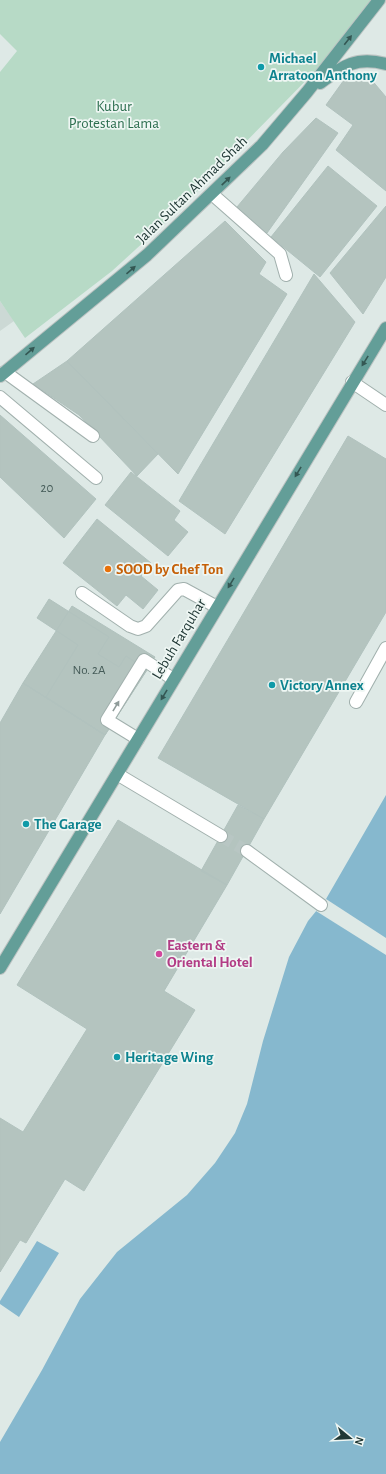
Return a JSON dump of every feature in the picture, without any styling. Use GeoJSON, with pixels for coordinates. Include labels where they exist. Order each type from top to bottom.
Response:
{"type":"FeatureCollection","features":[{"type":"Feature","properties":{"kind":"main road","name":"Jalan Sultan Ahmad Shah"},"geometry":{"type":"LineString","coordinates":[[3,374],[60,325],[119,280],[262,146],[307,92],[379,0]]}},
{"type":"Feature","properties":{"kind":"main road"},"geometry":{"type":"LineString","coordinates":[[307,92],[338,70],[354,62],[369,60],[386,64]]}},
{"type":"Feature","properties":{"kind":"main road","name":"Lebuh Farquhar"},"geometry":{"type":"LineString","coordinates":[[0,968],[352,382],[382,341],[386,328]]}},
{"type":"Feature","properties":{"kind":"lane"},"geometry":{"type":"LineString","coordinates":[[212,194],[280,254],[286,275]]}},
{"type":"Feature","properties":{"kind":"lane"},"geometry":{"type":"LineString","coordinates":[[3,374],[92,436]]}},
{"type":"Feature","properties":{"kind":"lane"},"geometry":{"type":"LineString","coordinates":[[352,382],[386,405]]}},
{"type":"Feature","properties":{"kind":"lane"},"geometry":{"type":"LineString","coordinates":[[0,397],[96,478]]}},
{"type":"Feature","properties":{"kind":"lane"},"geometry":{"type":"LineString","coordinates":[[82,593],[130,626],[138,629],[146,626],[178,590],[184,589],[217,607]]}},
{"type":"Feature","properties":{"kind":"lane"},"geometry":{"type":"LineString","coordinates":[[356,702],[386,648]]}},
{"type":"Feature","properties":{"kind":"lane"},"geometry":{"type":"LineString","coordinates":[[138,739],[107,720],[144,660],[173,679]]}},
{"type":"Feature","properties":{"kind":"lane"},"geometry":{"type":"LineString","coordinates":[[117,774],[221,836]]}},
{"type":"Feature","properties":{"kind":"lane"},"geometry":{"type":"LineString","coordinates":[[247,851],[321,905]]}},
{"type":"Feature","properties":{"kind":"shaded area"},"geometry":{"type":"Polygon","coordinates":[[[0,301],[14,321],[0,331],[0,301]]]}},
{"type":"Feature","properties":{"kind":"green space","name":"Kubur Protestan Lama"},"geometry":{"type":"Polygon","coordinates":[[[0,0],[375,0],[323,63],[181,208],[112,271],[25,338],[0,301],[0,72],[17,51],[0,34],[0,0]]]}},
{"type":"Feature","properties":{"kind":"water"},"geometry":{"type":"Polygon","coordinates":[[[386,795],[386,1474],[0,1474],[0,1442],[42,1370],[80,1299],[117,1252],[187,1195],[215,1163],[235,1133],[247,1104],[263,1041],[289,957],[308,921],[326,899],[386,795]]]}},
{"type":"Feature","properties":{"kind":"water"},"geometry":{"type":"Polygon","coordinates":[[[37,1241],[59,1253],[19,1317],[0,1304],[0,1301],[37,1241]]]}},
{"type":"Feature","properties":{"kind":"pier"},"geometry":{"type":"Polygon","coordinates":[[[326,899],[386,938],[386,955],[316,911],[326,899]]]}},
{"type":"Feature","properties":{"kind":"building"},"geometry":{"type":"Polygon","coordinates":[[[370,78],[386,97],[386,191],[336,150],[353,125],[326,105],[344,80],[370,78]]]}},
{"type":"Feature","properties":{"kind":"building"},"geometry":{"type":"Polygon","coordinates":[[[316,118],[338,133],[267,233],[237,207],[283,152],[316,118]]]}},
{"type":"Feature","properties":{"kind":"building"},"geometry":{"type":"Polygon","coordinates":[[[328,166],[377,206],[320,277],[271,237],[328,166]]]}},
{"type":"Feature","properties":{"kind":"building"},"geometry":{"type":"Polygon","coordinates":[[[386,206],[386,277],[363,314],[330,273],[386,206]]]}},
{"type":"Feature","properties":{"kind":"building"},"geometry":{"type":"Polygon","coordinates":[[[225,221],[266,262],[259,274],[287,294],[178,474],[67,361],[225,221]]]}},
{"type":"Feature","properties":{"kind":"building"},"geometry":{"type":"Polygon","coordinates":[[[314,274],[355,322],[225,534],[179,501],[314,274]]]}},
{"type":"Feature","properties":{"kind":"building"},"geometry":{"type":"Polygon","coordinates":[[[67,361],[158,454],[137,476],[79,415],[33,384],[67,361]]]}},
{"type":"Feature","properties":{"kind":"building"},"geometry":{"type":"Polygon","coordinates":[[[0,415],[96,499],[64,538],[0,477],[0,415]]]}},
{"type":"Feature","properties":{"kind":"building","name":"Victory Annex"},"geometry":{"type":"Polygon","coordinates":[[[348,436],[386,459],[386,612],[264,819],[158,758],[348,436]]]}},
{"type":"Feature","properties":{"kind":"building"},"geometry":{"type":"Polygon","coordinates":[[[131,472],[180,511],[174,520],[188,532],[168,556],[105,505],[131,472]]]}},
{"type":"Feature","properties":{"kind":"building","name":"SOOD by Chef Ton"},"geometry":{"type":"Polygon","coordinates":[[[97,519],[151,563],[141,576],[158,590],[143,609],[126,595],[117,606],[63,563],[97,519]]]}},
{"type":"Feature","properties":{"kind":"building"},"geometry":{"type":"Polygon","coordinates":[[[49,599],[109,637],[98,654],[119,667],[126,656],[147,670],[105,735],[46,697],[78,645],[37,618],[49,599]]]}},
{"type":"Feature","properties":{"kind":"building"},"geometry":{"type":"Polygon","coordinates":[[[72,606],[155,657],[105,735],[23,683],[72,606]]]}},
{"type":"Feature","properties":{"kind":"building","name":"The Garage"},"geometry":{"type":"Polygon","coordinates":[[[23,683],[105,735],[0,914],[0,723],[23,683]]]}},
{"type":"Feature","properties":{"kind":"building"},"geometry":{"type":"Polygon","coordinates":[[[238,805],[264,819],[227,885],[201,871],[238,805]]]}},
{"type":"Feature","properties":{"kind":"building","name":"Heritage Wing"},"geometry":{"type":"Polygon","coordinates":[[[118,820],[227,885],[164,991],[195,1010],[84,1191],[65,1179],[26,1243],[20,1240],[0,1272],[0,1118],[23,1132],[87,1029],[17,985],[118,820]]]}},
{"type":"Feature","properties":{"kind":"tunnel"},"geometry":{"type":"LineString","coordinates":[[221,836],[247,851]]}},
{"type":"Feature","properties":{"kind":"place","name":"Michael Arratoon Anthony"},"geometry":{"type":"Point","coordinates":[261,67]}},
{"type":"Feature","properties":{"kind":"place","name":"SOOD by Chef Ton"},"geometry":{"type":"Point","coordinates":[108,569]}},
{"type":"Feature","properties":{"kind":"place","name":"Victory Annex"},"geometry":{"type":"Point","coordinates":[272,685]}},
{"type":"Feature","properties":{"kind":"place","name":"The Garage"},"geometry":{"type":"Point","coordinates":[26,824]}},
{"type":"Feature","properties":{"kind":"place","name":"Eastern & Oriental Hotel"},"geometry":{"type":"Point","coordinates":[159,954]}},
{"type":"Feature","properties":{"kind":"place","name":"Heritage Wing"},"geometry":{"type":"Point","coordinates":[117,1057]}}]}
